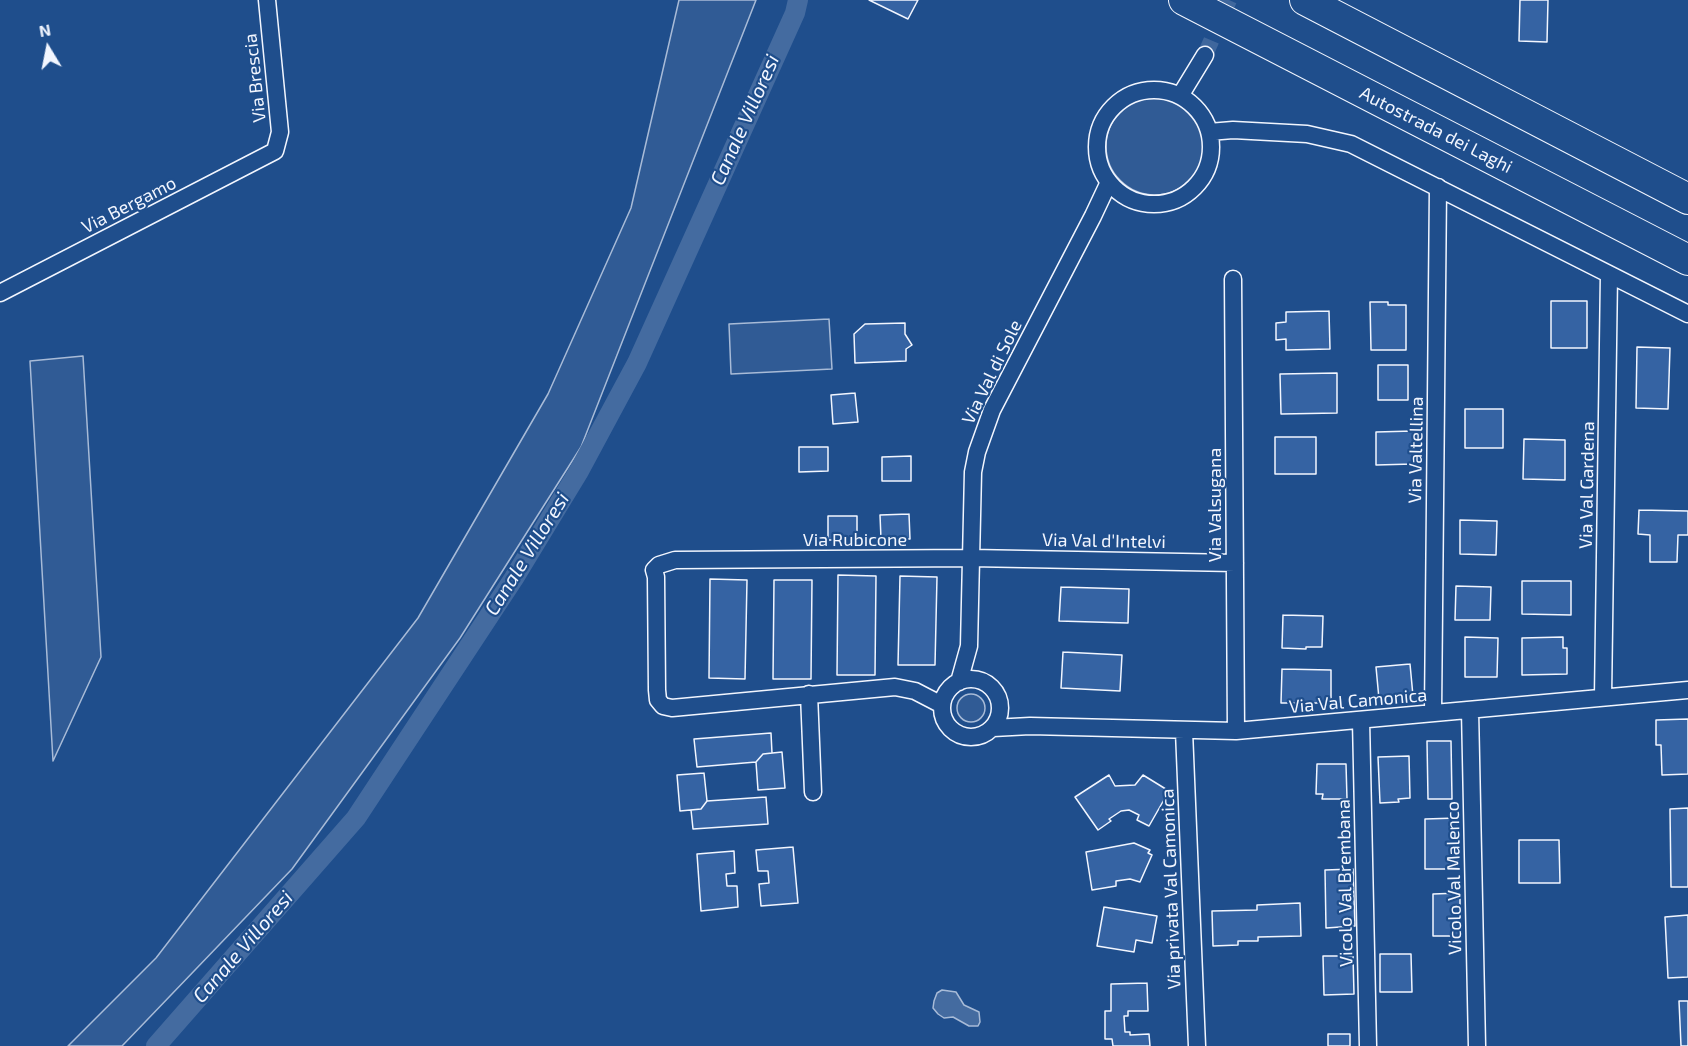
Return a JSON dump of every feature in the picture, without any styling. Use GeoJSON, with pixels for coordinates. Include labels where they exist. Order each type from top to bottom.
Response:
{"type":"FeatureCollection","features":[{"type":"Feature","properties":{"kind":"highway","name":"Autostrada dei Laghi"},"geometry":{"type":"LineString","coordinates":[[1184,0],[1688,260]]}},
{"type":"Feature","properties":{"kind":"highway"},"geometry":{"type":"LineString","coordinates":[[1305,0],[1688,199]]}},
{"type":"Feature","properties":{"kind":"street","name":"Via Brescia"},"geometry":{"type":"LineString","coordinates":[[267,0],[280,132],[275,151]]}},
{"type":"Feature","properties":{"kind":"street"},"geometry":{"type":"LineString","coordinates":[[1180,96],[1205,55]]}},
{"type":"Feature","properties":{"kind":"street"},"geometry":{"type":"LineString","coordinates":[[1146,91],[1163,91],[1180,96],[1202,117],[1209,132],[1211,147],[1209,162],[1203,176],[1187,192],[1167,202],[1152,204],[1123,195],[1109,182],[1100,167],[1097,150],[1098,134],[1105,118],[1116,105],[1130,95],[1146,91]]}},
{"type":"Feature","properties":{"kind":"street"},"geometry":{"type":"LineString","coordinates":[[1209,132],[1252,131],[1307,134],[1351,144],[1688,314]]}},
{"type":"Feature","properties":{"kind":"street","name":"Via Bergamo"},"geometry":{"type":"LineString","coordinates":[[0,293],[275,151]]}},
{"type":"Feature","properties":{"kind":"street","name":"Via Val di Sole"},"geometry":{"type":"LineString","coordinates":[[971,558],[973,472],[979,446],[992,410],[1109,182]]}},
{"type":"Feature","properties":{"kind":"street","name":"Via Valtellina"},"geometry":{"type":"LineString","coordinates":[[1433,713],[1438,187]]}},
{"type":"Feature","properties":{"kind":"street","name":"Via Val di Sole"},"geometry":{"type":"LineString","coordinates":[[1093,216],[1108,203],[1123,195]]}},
{"type":"Feature","properties":{"kind":"street","name":"Via Val Gardena"},"geometry":{"type":"LineString","coordinates":[[1603,697],[1609,274]]}},
{"type":"Feature","properties":{"kind":"street","name":"Via Valsugana"},"geometry":{"type":"LineString","coordinates":[[1233,279],[1236,731]]}},
{"type":"Feature","properties":{"kind":"street"},"geometry":{"type":"LineString","coordinates":[[971,558],[969,646],[978,681]]}},
{"type":"Feature","properties":{"kind":"street","name":"Via Val d'Intelvi"},"geometry":{"type":"LineString","coordinates":[[971,558],[1235,563]]}},
{"type":"Feature","properties":{"kind":"street","name":"Via Rubicone"},"geometry":{"type":"LineString","coordinates":[[809,694],[672,708],[663,706],[658,700],[657,690],[656,576],[654,570],[659,565],[675,560],[971,558]]}},
{"type":"Feature","properties":{"kind":"street"},"geometry":{"type":"LineString","coordinates":[[813,792],[809,694],[889,687],[915,691],[956,685],[978,681],[985,683],[996,694],[1000,709],[993,728],[977,736],[959,735],[946,723],[942,705],[944,698],[956,685],[969,646]]}},
{"type":"Feature","properties":{"kind":"street","name":"Via Val Camonica"},"geometry":{"type":"LineString","coordinates":[[993,728],[1030,726],[1236,731],[1688,690]]}},
{"type":"Feature","properties":{"kind":"street"},"geometry":{"type":"LineString","coordinates":[[915,691],[942,705]]}},
{"type":"Feature","properties":{"kind":"street","name":"Via Val Camonica"},"geometry":{"type":"LineString","coordinates":[[1000,709],[1018,722],[1030,726]]}},
{"type":"Feature","properties":{"kind":"street","name":"Vicolo Val Malenco"},"geometry":{"type":"LineString","coordinates":[[1470,710],[1477,1046]]}},
{"type":"Feature","properties":{"kind":"street","name":"Vicolo Val Brembana"},"geometry":{"type":"LineString","coordinates":[[1361,720],[1368,1046]]}},
{"type":"Feature","properties":{"kind":"street","name":"Via privata Val Camonica"},"geometry":{"type":"LineString","coordinates":[[1184,731],[1197,1046]]}},
{"type":"Feature","properties":{"kind":"shaded area"},"geometry":{"type":"Polygon","coordinates":[[[679,0],[756,0],[581,447],[460,638],[292,869],[122,1046],[68,1046],[156,958],[418,618],[548,394],[631,208],[679,0]]]}},
{"type":"Feature","properties":{"kind":"shaded area"},"geometry":{"type":"Polygon","coordinates":[[[1155,97],[1174,101],[1189,112],[1200,127],[1204,146],[1200,165],[1189,180],[1174,191],[1155,195],[1136,191],[1121,180],[1110,165],[1106,146],[1110,127],[1121,112],[1136,101],[1155,97]]]}},
{"type":"Feature","properties":{"kind":"shaded area"},"geometry":{"type":"Polygon","coordinates":[[[829,319],[832,369],[731,374],[729,324],[829,319]]]}},
{"type":"Feature","properties":{"kind":"shaded area"},"geometry":{"type":"Polygon","coordinates":[[[83,356],[101,657],[53,761],[30,361],[83,356]]]}},
{"type":"Feature","properties":{"kind":"shaded area"},"geometry":{"type":"Polygon","coordinates":[[[971,694],[981,698],[985,708],[981,718],[971,722],[961,718],[957,708],[961,698],[971,694]]]}},
{"type":"Feature","properties":{"kind":"shaded area"},"geometry":{"type":"Polygon","coordinates":[[[942,990],[956,992],[964,1005],[979,1012],[978,1026],[969,1026],[953,1017],[944,1018],[938,1014],[933,1008],[934,1001],[937,993],[942,990]]]}},
{"type":"Feature","properties":{"kind":"building"},"geometry":{"type":"Polygon","coordinates":[[[869,0],[918,0],[908,19],[869,0]]]}},
{"type":"Feature","properties":{"kind":"building"},"geometry":{"type":"Polygon","coordinates":[[[1520,0],[1548,0],[1547,42],[1519,41],[1520,0]]]}},
{"type":"Feature","properties":{"kind":"building"},"geometry":{"type":"Polygon","coordinates":[[[1551,301],[1587,301],[1587,348],[1551,348],[1551,301]]]}},
{"type":"Feature","properties":{"kind":"building"},"geometry":{"type":"Polygon","coordinates":[[[1370,302],[1406,305],[1406,350],[1371,350],[1370,302]]]}},
{"type":"Feature","properties":{"kind":"building"},"geometry":{"type":"Polygon","coordinates":[[[1329,311],[1330,349],[1286,350],[1286,339],[1276,340],[1276,323],[1286,322],[1286,312],[1329,311]]]}},
{"type":"Feature","properties":{"kind":"building"},"geometry":{"type":"Polygon","coordinates":[[[905,323],[905,334],[912,345],[906,349],[906,361],[855,363],[854,334],[865,324],[905,323]]]}},
{"type":"Feature","properties":{"kind":"building"},"geometry":{"type":"Polygon","coordinates":[[[1637,347],[1670,348],[1668,409],[1636,408],[1637,347]]]}},
{"type":"Feature","properties":{"kind":"building"},"geometry":{"type":"Polygon","coordinates":[[[1378,365],[1408,365],[1408,400],[1378,400],[1378,365]]]}},
{"type":"Feature","properties":{"kind":"building"},"geometry":{"type":"Polygon","coordinates":[[[1337,373],[1337,413],[1281,414],[1280,374],[1337,373]]]}},
{"type":"Feature","properties":{"kind":"building"},"geometry":{"type":"Polygon","coordinates":[[[855,393],[858,422],[833,424],[831,395],[855,393]]]}},
{"type":"Feature","properties":{"kind":"building"},"geometry":{"type":"Polygon","coordinates":[[[1465,409],[1503,409],[1503,448],[1465,448],[1465,409]]]}},
{"type":"Feature","properties":{"kind":"building"},"geometry":{"type":"Polygon","coordinates":[[[1413,431],[1413,464],[1376,465],[1376,432],[1413,431]]]}},
{"type":"Feature","properties":{"kind":"building"},"geometry":{"type":"Polygon","coordinates":[[[1275,437],[1316,437],[1316,474],[1275,474],[1275,437]]]}},
{"type":"Feature","properties":{"kind":"building"},"geometry":{"type":"Polygon","coordinates":[[[1524,439],[1565,440],[1565,480],[1523,479],[1524,439]]]}},
{"type":"Feature","properties":{"kind":"building"},"geometry":{"type":"Polygon","coordinates":[[[799,447],[828,447],[828,471],[799,472],[799,447]]]}},
{"type":"Feature","properties":{"kind":"building"},"geometry":{"type":"Polygon","coordinates":[[[911,456],[911,481],[882,481],[882,457],[911,456]]]}},
{"type":"Feature","properties":{"kind":"building"},"geometry":{"type":"Polygon","coordinates":[[[1639,510],[1688,511],[1688,535],[1678,535],[1677,562],[1650,562],[1650,535],[1638,534],[1639,510]]]}},
{"type":"Feature","properties":{"kind":"building"},"geometry":{"type":"Polygon","coordinates":[[[909,514],[910,539],[881,539],[880,515],[909,514]]]}},
{"type":"Feature","properties":{"kind":"building"},"geometry":{"type":"Polygon","coordinates":[[[828,516],[857,516],[857,540],[828,540],[828,516]]]}},
{"type":"Feature","properties":{"kind":"building"},"geometry":{"type":"Polygon","coordinates":[[[1460,520],[1497,521],[1496,555],[1460,554],[1460,520]]]}},
{"type":"Feature","properties":{"kind":"building"},"geometry":{"type":"Polygon","coordinates":[[[838,575],[876,576],[875,675],[837,675],[838,575]]]}},
{"type":"Feature","properties":{"kind":"building"},"geometry":{"type":"Polygon","coordinates":[[[900,576],[937,577],[935,665],[898,665],[900,576]]]}},
{"type":"Feature","properties":{"kind":"building"},"geometry":{"type":"Polygon","coordinates":[[[710,579],[747,580],[745,679],[709,678],[710,579]]]}},
{"type":"Feature","properties":{"kind":"building"},"geometry":{"type":"Polygon","coordinates":[[[774,580],[812,580],[811,679],[773,679],[774,580]]]}},
{"type":"Feature","properties":{"kind":"building"},"geometry":{"type":"Polygon","coordinates":[[[1522,581],[1571,581],[1571,615],[1522,614],[1522,581]]]}},
{"type":"Feature","properties":{"kind":"building"},"geometry":{"type":"Polygon","coordinates":[[[1456,586],[1491,587],[1490,620],[1455,620],[1456,586]]]}},
{"type":"Feature","properties":{"kind":"building"},"geometry":{"type":"Polygon","coordinates":[[[1061,587],[1129,589],[1128,623],[1059,621],[1061,587]]]}},
{"type":"Feature","properties":{"kind":"building"},"geometry":{"type":"Polygon","coordinates":[[[1283,615],[1323,616],[1322,647],[1282,648],[1283,615]]]}},
{"type":"Feature","properties":{"kind":"building"},"geometry":{"type":"Polygon","coordinates":[[[1465,637],[1498,638],[1497,677],[1465,677],[1465,637]]]}},
{"type":"Feature","properties":{"kind":"building"},"geometry":{"type":"Polygon","coordinates":[[[1563,637],[1563,648],[1567,648],[1567,674],[1522,675],[1522,638],[1563,637]]]}},
{"type":"Feature","properties":{"kind":"building"},"geometry":{"type":"Polygon","coordinates":[[[1063,652],[1122,655],[1120,691],[1061,688],[1063,652]]]}},
{"type":"Feature","properties":{"kind":"building"},"geometry":{"type":"Polygon","coordinates":[[[1410,664],[1413,696],[1379,699],[1376,667],[1410,664]]]}},
{"type":"Feature","properties":{"kind":"building"},"geometry":{"type":"Polygon","coordinates":[[[1282,669],[1331,670],[1331,703],[1281,703],[1282,669]]]}},
{"type":"Feature","properties":{"kind":"building"},"geometry":{"type":"Polygon","coordinates":[[[1688,719],[1688,774],[1662,775],[1661,745],[1656,745],[1656,720],[1688,719]]]}},
{"type":"Feature","properties":{"kind":"building"},"geometry":{"type":"Polygon","coordinates":[[[771,733],[772,753],[763,754],[756,762],[697,767],[694,739],[771,733]]]}},
{"type":"Feature","properties":{"kind":"building"},"geometry":{"type":"Polygon","coordinates":[[[1427,741],[1451,741],[1452,799],[1428,799],[1427,741]]]}},
{"type":"Feature","properties":{"kind":"building"},"geometry":{"type":"Polygon","coordinates":[[[782,752],[785,788],[758,790],[756,762],[763,754],[782,752]]]}},
{"type":"Feature","properties":{"kind":"building"},"geometry":{"type":"Polygon","coordinates":[[[1409,756],[1410,798],[1398,799],[1399,802],[1380,803],[1378,757],[1409,756]]]}},
{"type":"Feature","properties":{"kind":"building"},"geometry":{"type":"Polygon","coordinates":[[[1317,764],[1346,764],[1347,799],[1322,799],[1323,794],[1316,794],[1317,764]]]}},
{"type":"Feature","properties":{"kind":"building"},"geometry":{"type":"Polygon","coordinates":[[[704,773],[707,801],[701,809],[680,811],[677,775],[704,773]]]}},
{"type":"Feature","properties":{"kind":"building"},"geometry":{"type":"Polygon","coordinates":[[[1109,775],[1115,786],[1135,785],[1143,775],[1169,791],[1149,826],[1137,820],[1139,815],[1129,810],[1121,811],[1098,830],[1075,797],[1109,775]]]}},
{"type":"Feature","properties":{"kind":"building"},"geometry":{"type":"Polygon","coordinates":[[[766,797],[768,824],[693,829],[691,810],[701,809],[707,801],[766,797]]]}},
{"type":"Feature","properties":{"kind":"building"},"geometry":{"type":"Polygon","coordinates":[[[1688,808],[1688,887],[1671,887],[1670,809],[1688,808]]]}},
{"type":"Feature","properties":{"kind":"building"},"geometry":{"type":"Polygon","coordinates":[[[1457,818],[1458,869],[1425,869],[1425,819],[1457,818]]]}},
{"type":"Feature","properties":{"kind":"building"},"geometry":{"type":"Polygon","coordinates":[[[1519,840],[1559,840],[1560,883],[1519,883],[1519,840]]]}},
{"type":"Feature","properties":{"kind":"building"},"geometry":{"type":"Polygon","coordinates":[[[1134,843],[1150,850],[1148,853],[1152,855],[1140,882],[1130,879],[1116,881],[1116,886],[1092,890],[1086,852],[1134,843]]]}},
{"type":"Feature","properties":{"kind":"building"},"geometry":{"type":"Polygon","coordinates":[[[793,847],[798,903],[761,906],[759,884],[769,883],[768,871],[758,871],[756,850],[793,847]]]}},
{"type":"Feature","properties":{"kind":"building"},"geometry":{"type":"Polygon","coordinates":[[[734,851],[735,873],[726,874],[727,886],[737,886],[738,907],[701,911],[697,854],[734,851]]]}},
{"type":"Feature","properties":{"kind":"building"},"geometry":{"type":"Polygon","coordinates":[[[1353,869],[1355,926],[1326,928],[1325,870],[1353,869]]]}},
{"type":"Feature","properties":{"kind":"building"},"geometry":{"type":"Polygon","coordinates":[[[1460,893],[1460,936],[1433,936],[1433,894],[1460,893]]]}},
{"type":"Feature","properties":{"kind":"building"},"geometry":{"type":"Polygon","coordinates":[[[1300,903],[1301,936],[1258,937],[1258,941],[1238,941],[1238,945],[1213,946],[1212,911],[1257,910],[1257,905],[1300,903]]]}},
{"type":"Feature","properties":{"kind":"building"},"geometry":{"type":"Polygon","coordinates":[[[1104,907],[1157,916],[1152,943],[1136,940],[1134,952],[1097,946],[1104,907]]]}},
{"type":"Feature","properties":{"kind":"building"},"geometry":{"type":"Polygon","coordinates":[[[1688,915],[1688,977],[1668,978],[1665,917],[1688,915]]]}},
{"type":"Feature","properties":{"kind":"building"},"geometry":{"type":"Polygon","coordinates":[[[1380,954],[1411,954],[1412,992],[1380,992],[1380,954]]]}},
{"type":"Feature","properties":{"kind":"building"},"geometry":{"type":"Polygon","coordinates":[[[1323,956],[1353,956],[1354,994],[1324,995],[1323,956]]]}},
{"type":"Feature","properties":{"kind":"building"},"geometry":{"type":"Polygon","coordinates":[[[1147,983],[1148,1011],[1128,1011],[1128,1016],[1124,1016],[1125,1032],[1130,1032],[1130,1035],[1149,1034],[1150,1046],[1113,1046],[1112,1039],[1105,1039],[1105,1011],[1111,1011],[1111,984],[1147,983]]]}},
{"type":"Feature","properties":{"kind":"building"},"geometry":{"type":"Polygon","coordinates":[[[1679,1001],[1688,1001],[1688,1046],[1681,1046],[1679,1001]]]}},
{"type":"Feature","properties":{"kind":"building"},"geometry":{"type":"Polygon","coordinates":[[[1328,1034],[1350,1034],[1350,1046],[1328,1046],[1328,1034]]]}},
{"type":"Feature","properties":{"kind":"waterway","name":"Canale Villoresi"},"geometry":{"type":"LineString","coordinates":[[156,1046],[356,818],[514,578],[579,471],[637,363],[795,13],[798,0]]}},
{"type":"Feature","properties":{"kind":"tunnel"},"geometry":{"type":"LineString","coordinates":[[1205,55],[1229,0]]}}]}
